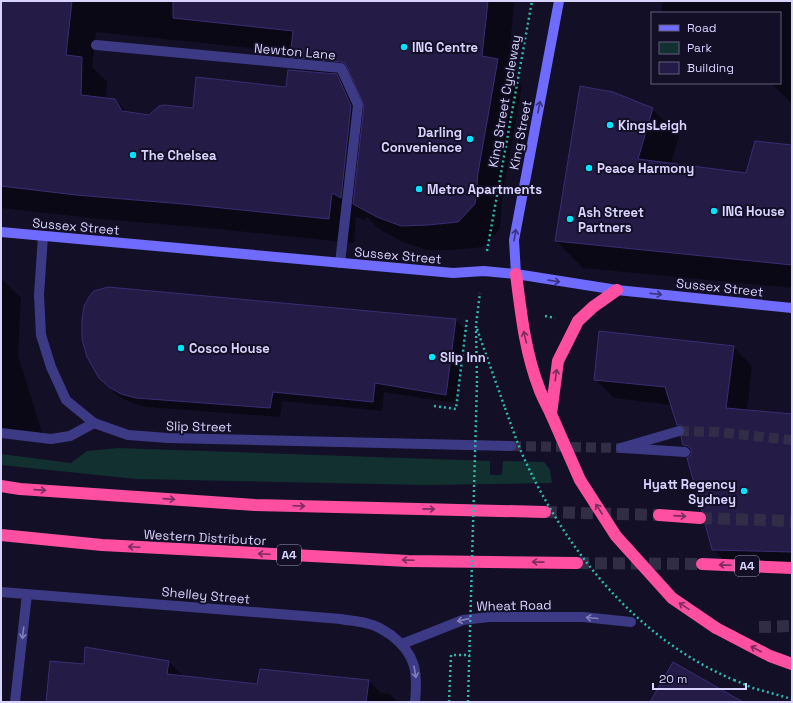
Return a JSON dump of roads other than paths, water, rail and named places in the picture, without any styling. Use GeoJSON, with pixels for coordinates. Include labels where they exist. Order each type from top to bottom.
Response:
{"type":"FeatureCollection","features":[{"type":"Feature","properties":{"kind":"highway"},"geometry":{"type":"LineString","coordinates":[[516,274],[528,352],[539,389],[580,480],[616,536],[672,598],[716,628],[770,656],[792,664]]}},
{"type":"Feature","properties":{"kind":"highway"},"geometry":{"type":"LineString","coordinates":[[551,414],[558,361],[578,321],[593,307],[617,290]]}},
{"type":"Feature","properties":{"kind":"highway"},"geometry":{"type":"LineString","coordinates":[[1,486],[255,505],[545,512]]}},
{"type":"Feature","properties":{"kind":"highway"},"geometry":{"type":"LineString","coordinates":[[659,515],[700,518]]}},
{"type":"Feature","properties":{"kind":"highway","name":"Western Distributor"},"geometry":{"type":"LineString","coordinates":[[1,535],[102,545],[384,560],[577,563]]}},
{"type":"Feature","properties":{"kind":"highway","name":"A4"},"geometry":{"type":"LineString","coordinates":[[702,564],[792,568]]}},
{"type":"Feature","properties":{"kind":"street","name":"King Street"},"geometry":{"type":"LineString","coordinates":[[516,274],[514,240],[559,1]]}},
{"type":"Feature","properties":{"kind":"street","name":"Newton Lane"},"geometry":{"type":"LineString","coordinates":[[96,45],[341,68],[358,105],[340,263]]}},
{"type":"Feature","properties":{"kind":"street","name":"Sussex Street"},"geometry":{"type":"LineString","coordinates":[[1,232],[453,273],[484,271],[516,274],[617,290],[792,308]]}},
{"type":"Feature","properties":{"kind":"street","name":"Slip Street"},"geometry":{"type":"LineString","coordinates":[[43,236],[39,295],[41,335],[51,367],[66,400],[94,423],[128,435],[168,438],[511,446]]}},
{"type":"Feature","properties":{"kind":"street"},"geometry":{"type":"LineString","coordinates":[[1,433],[51,439],[70,436],[94,423]]}},
{"type":"Feature","properties":{"kind":"street"},"geometry":{"type":"LineString","coordinates":[[679,431],[621,448],[685,452]]}},
{"type":"Feature","properties":{"kind":"street","name":"Shelley Street"},"geometry":{"type":"LineString","coordinates":[[1,592],[341,619],[371,624],[387,632],[402,644]]}},
{"type":"Feature","properties":{"kind":"street"},"geometry":{"type":"LineString","coordinates":[[15,702],[27,594]]}},
{"type":"Feature","properties":{"kind":"street","name":"Wheat Road"},"geometry":{"type":"LineString","coordinates":[[402,644],[463,620],[489,617],[576,617],[631,622]]}},
{"type":"Feature","properties":{"kind":"street"},"geometry":{"type":"LineString","coordinates":[[402,644],[412,659],[416,673],[415,702]]}},
{"type":"Feature","properties":{"kind":"tunnel"},"geometry":{"type":"LineString","coordinates":[[679,431],[717,432],[792,440]]}},
{"type":"Feature","properties":{"kind":"tunnel"},"geometry":{"type":"LineString","coordinates":[[511,446],[621,448]]}},
{"type":"Feature","properties":{"kind":"tunnel"},"geometry":{"type":"LineString","coordinates":[[545,512],[659,515]]}},
{"type":"Feature","properties":{"kind":"tunnel"},"geometry":{"type":"LineString","coordinates":[[700,518],[792,521]]}},
{"type":"Feature","properties":{"kind":"tunnel"},"geometry":{"type":"LineString","coordinates":[[577,563],[702,564]]}},
{"type":"Feature","properties":{"kind":"tunnel"},"geometry":{"type":"LineString","coordinates":[[759,627],[792,626]]}},
{"type":"Feature","properties":{"kind":"place","name":"ING Centre"},"geometry":{"type":"Point","coordinates":[404,47]}},
{"type":"Feature","properties":{"kind":"place","name":"KingsLeigh"},"geometry":{"type":"Point","coordinates":[610,125]}},
{"type":"Feature","properties":{"kind":"place","name":"Darling Convenience"},"geometry":{"type":"Point","coordinates":[470,139]}},
{"type":"Feature","properties":{"kind":"place","name":"The Chelsea"},"geometry":{"type":"Point","coordinates":[133,155]}},
{"type":"Feature","properties":{"kind":"place","name":"Peace Harmony"},"geometry":{"type":"Point","coordinates":[589,168]}},
{"type":"Feature","properties":{"kind":"place","name":"Metro Apartments"},"geometry":{"type":"Point","coordinates":[419,189]}},
{"type":"Feature","properties":{"kind":"place","name":"ING House"},"geometry":{"type":"Point","coordinates":[714,211]}},
{"type":"Feature","properties":{"kind":"place","name":"Ash Street Partners"},"geometry":{"type":"Point","coordinates":[570,219]}},
{"type":"Feature","properties":{"kind":"place","name":"Cosco House"},"geometry":{"type":"Point","coordinates":[181,348]}},
{"type":"Feature","properties":{"kind":"place","name":"Slip Inn"},"geometry":{"type":"Point","coordinates":[432,357]}},
{"type":"Feature","properties":{"kind":"place","name":"Hyatt Regency Sydney"},"geometry":{"type":"Point","coordinates":[744,491]}}]}
